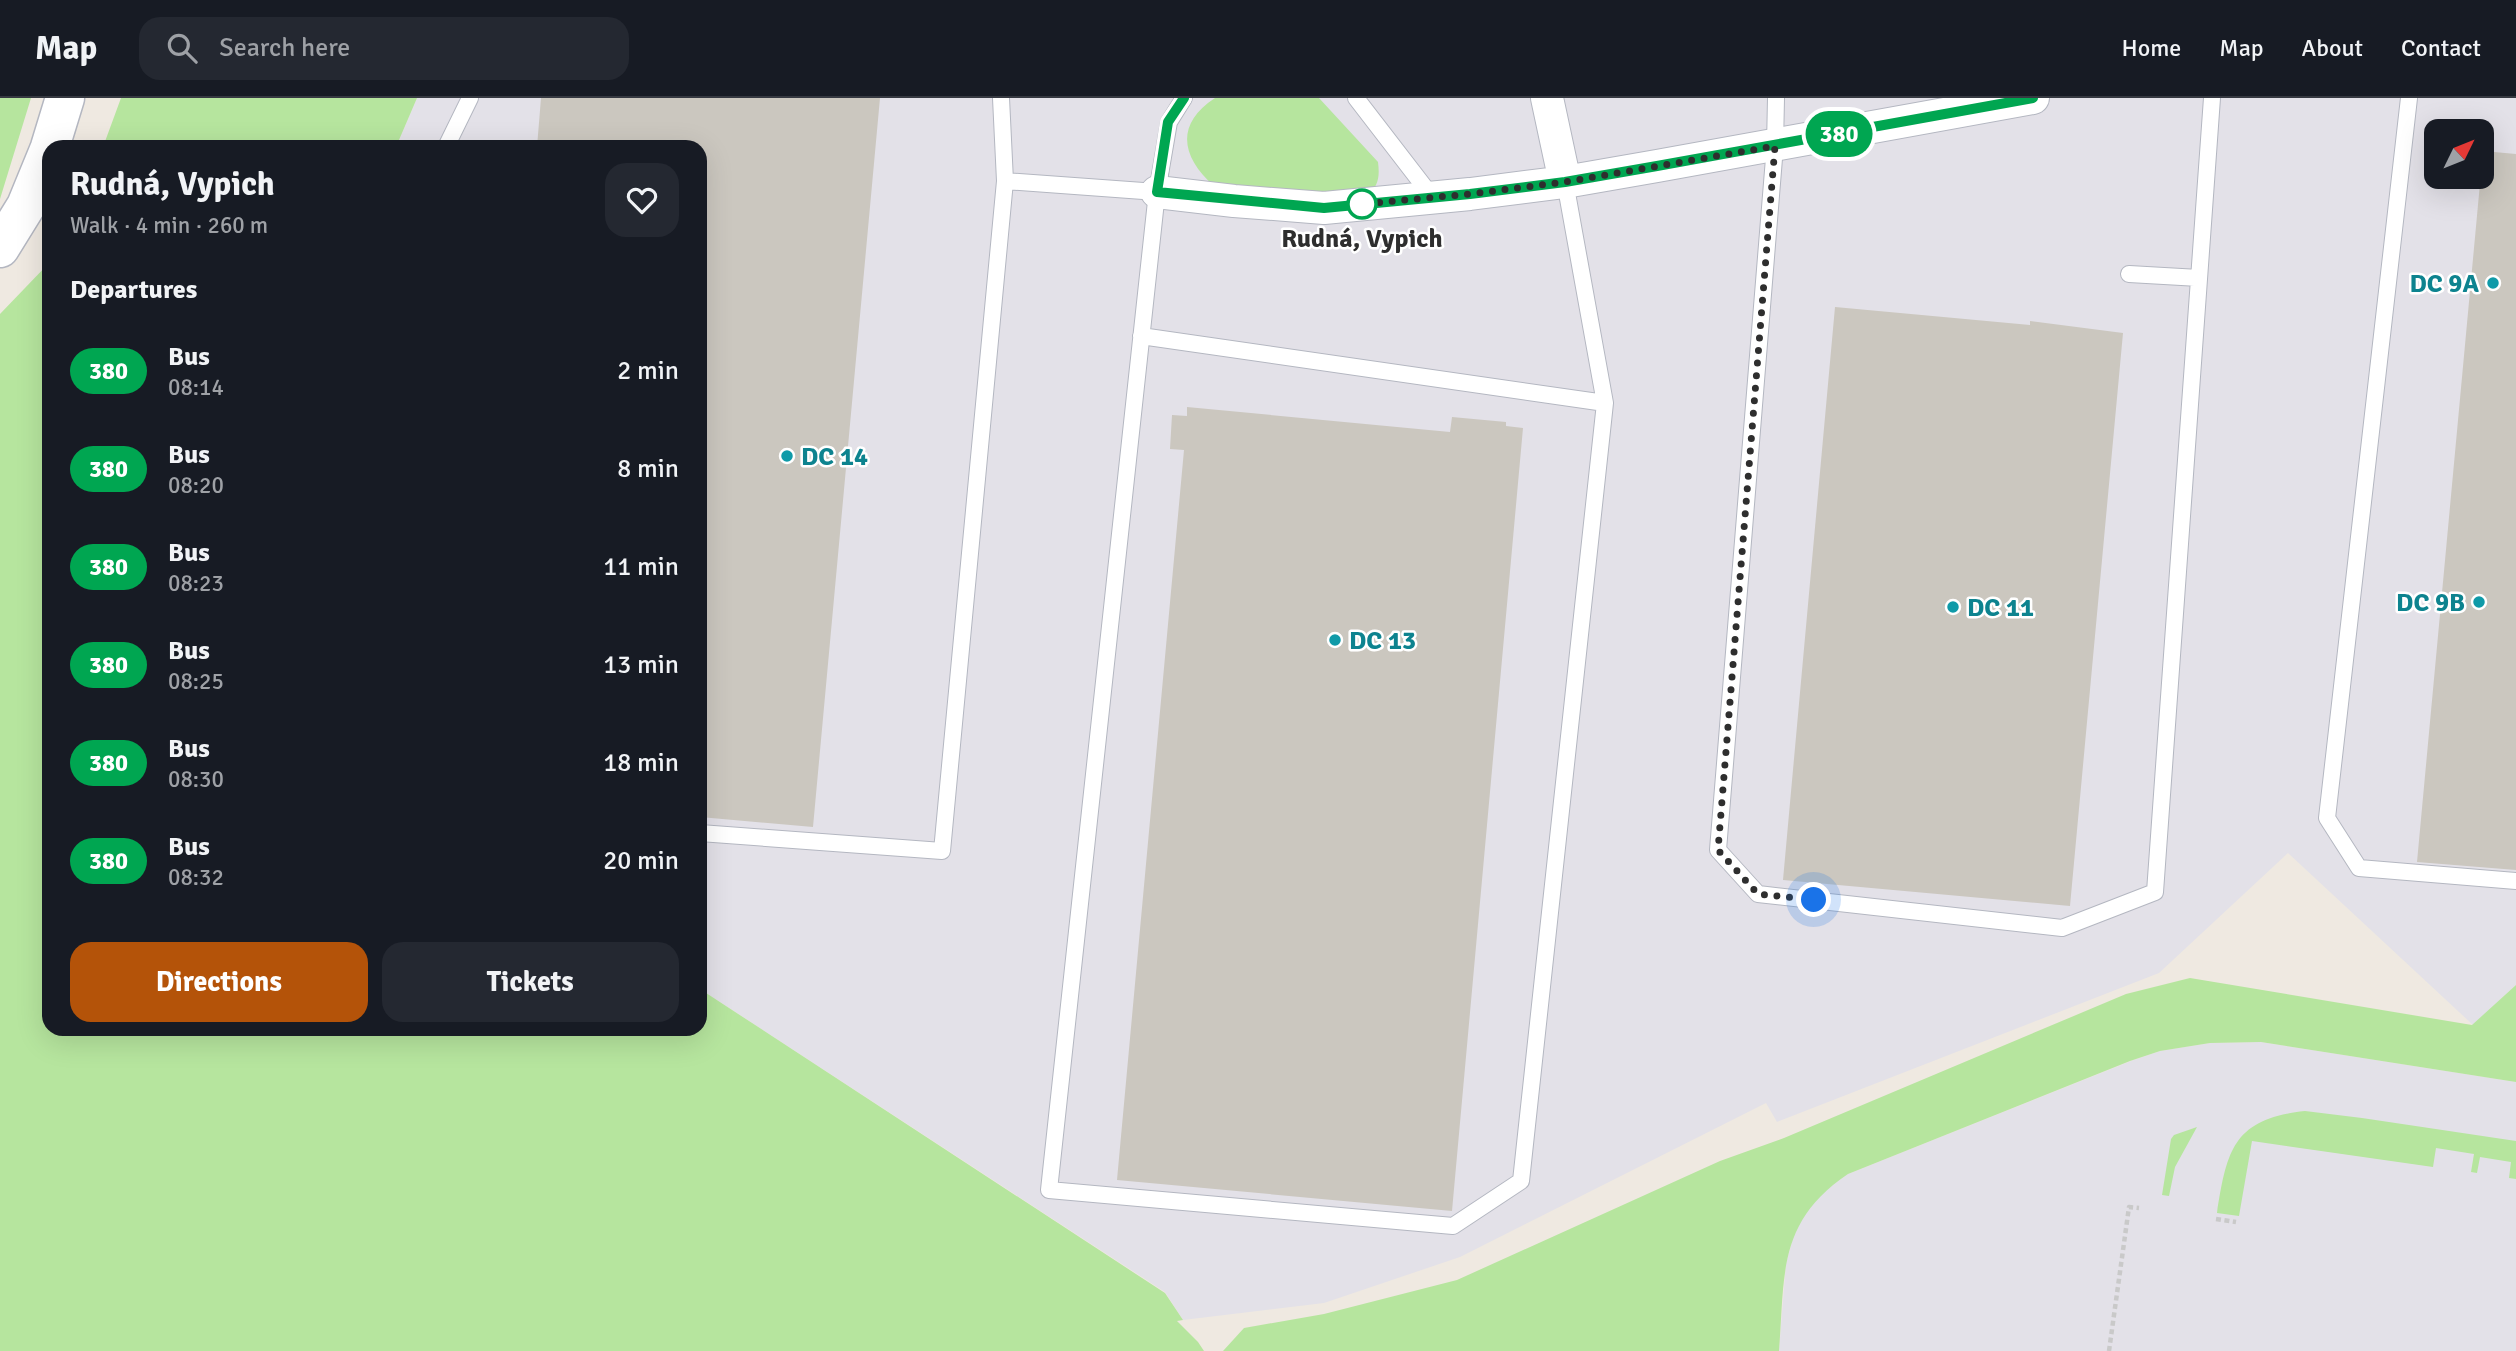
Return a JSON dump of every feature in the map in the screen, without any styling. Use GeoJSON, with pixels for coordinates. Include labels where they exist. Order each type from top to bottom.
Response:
{"type":"FeatureCollection","features":[{"type":"Feature","properties":{"kind":"main road"},"geometry":{"type":"LineString","coordinates":[[53,140],[65,98]]}},
{"type":"Feature","properties":{"kind":"main road"},"geometry":{"type":"LineString","coordinates":[[0,248],[26,206],[42,168]]}},
{"type":"Feature","properties":{"kind":"street"},"geometry":{"type":"LineString","coordinates":[[1547,98],[1565,182]]}},
{"type":"Feature","properties":{"kind":"street"},"geometry":{"type":"LineString","coordinates":[[1157,192],[1324,208],[1433,198],[1565,182],[1775,146],[1955,104],[2033,98]]}},
{"type":"Feature","properties":{"kind":"lane"},"geometry":{"type":"LineString","coordinates":[[449,140],[470,98]]}},
{"type":"Feature","properties":{"kind":"lane"},"geometry":{"type":"LineString","coordinates":[[707,834],[942,851],[1005,181],[1002,98]]}},
{"type":"Feature","properties":{"kind":"lane"},"geometry":{"type":"LineString","coordinates":[[1184,98],[1168,122],[1157,192],[1049,1190],[1453,1226],[1521,1181],[1605,403],[1565,182]]}},
{"type":"Feature","properties":{"kind":"lane"},"geometry":{"type":"LineString","coordinates":[[1356,98],[1433,198]]}},
{"type":"Feature","properties":{"kind":"lane"},"geometry":{"type":"LineString","coordinates":[[1776,98],[1775,146],[1718,850],[1758,894],[2062,928],[2155,892],[2212,98]]}},
{"type":"Feature","properties":{"kind":"lane"},"geometry":{"type":"LineString","coordinates":[[2409,98],[2327,818],[2359,868],[2516,881]]}},
{"type":"Feature","properties":{"kind":"lane"},"geometry":{"type":"LineString","coordinates":[[1005,181],[1157,192]]}},
{"type":"Feature","properties":{"kind":"lane"},"geometry":{"type":"LineString","coordinates":[[2129,274],[2199,278]]}},
{"type":"Feature","properties":{"kind":"lane"},"geometry":{"type":"LineString","coordinates":[[1141,337],[1605,403]]}},
{"type":"Feature","properties":{"kind":"path"},"geometry":{"type":"LineString","coordinates":[[2109,1351],[2129,1207],[2139,1208]]}},
{"type":"Feature","properties":{"kind":"path"},"geometry":{"type":"LineString","coordinates":[[2216,1219],[2236,1222]]}},
{"type":"Feature","properties":{"kind":"shaded area"},"geometry":{"type":"Polygon","coordinates":[[[417,98],[2516,98],[2516,985],[2473,1025],[2288,853],[2159,973],[1777,1122],[1766,1103],[1460,1257],[1324,1303],[1183,1320],[1165,1292],[707,994],[707,140],[399,140],[417,98]]]}},
{"type":"Feature","properties":{"kind":"shaded area"},"geometry":{"type":"Polygon","coordinates":[[[2261,1042],[2516,1082],[2516,1351],[1779,1351],[1786,1263],[1795,1231],[1808,1208],[1826,1189],[1848,1174],[2160,1051],[2210,1043],[2261,1042]]]}},
{"type":"Feature","properties":{"kind":"green space"},"geometry":{"type":"Polygon","coordinates":[[[0,98],[31,98],[0,199],[0,98]]]}},
{"type":"Feature","properties":{"kind":"green space"},"geometry":{"type":"Polygon","coordinates":[[[121,98],[417,98],[399,140],[106,140],[121,98]]]}},
{"type":"Feature","properties":{"kind":"green space"},"geometry":{"type":"Polygon","coordinates":[[[1215,98],[1319,98],[1378,162],[1378,177],[1374,189],[1367,197],[1214,186],[1195,164],[1187,141],[1193,119],[1215,98]]]}},
{"type":"Feature","properties":{"kind":"green space"},"geometry":{"type":"Polygon","coordinates":[[[42,270],[42,1036],[707,1036],[707,994],[1165,1293],[1183,1320],[1177,1321],[1204,1351],[0,1351],[0,314],[42,270]]]}},
{"type":"Feature","properties":{"kind":"green space"},"geometry":{"type":"Polygon","coordinates":[[[2190,978],[2472,1025],[2516,985],[2516,1082],[2261,1042],[2210,1043],[2160,1051],[2130,1061],[1848,1174],[1825,1192],[1808,1211],[1789,1252],[1782,1298],[1779,1351],[1223,1351],[1244,1328],[1324,1314],[1457,1280],[1720,1161],[1784,1138],[2126,994],[2190,978]]]}},
{"type":"Feature","properties":{"kind":"green space"},"geometry":{"type":"Polygon","coordinates":[[[2305,1111],[2516,1141],[2516,1179],[2509,1178],[2511,1162],[2480,1157],[2477,1173],[2471,1172],[2474,1154],[2436,1148],[2433,1167],[2252,1141],[2239,1216],[2217,1213],[2225,1171],[2238,1141],[2263,1121],[2305,1111]]]}},
{"type":"Feature","properties":{"kind":"green space"},"geometry":{"type":"Polygon","coordinates":[[[2197,1127],[2175,1167],[2169,1196],[2162,1195],[2171,1139],[2174,1135],[2197,1127]]]}},
{"type":"Feature","properties":{"kind":"building","name":"DC 14"},"geometry":{"type":"Polygon","coordinates":[[[541,98],[880,98],[813,827],[707,818],[707,140],[538,140],[541,98]]]}},
{"type":"Feature","properties":{"kind":"building","name":"DC 9B"},"geometry":{"type":"Polygon","coordinates":[[[2494,152],[2516,154],[2516,870],[2417,862],[2479,189],[2494,189],[2494,152]]]}},
{"type":"Feature","properties":{"kind":"building","name":"DC 11"},"geometry":{"type":"Polygon","coordinates":[[[1835,307],[2030,325],[2030,321],[2123,333],[2070,906],[1783,880],[1835,307]]]}},
{"type":"Feature","properties":{"kind":"building","name":"DC 13"},"geometry":{"type":"Polygon","coordinates":[[[1187,407],[1450,432],[1452,417],[1506,422],[1506,426],[1523,428],[1452,1211],[1117,1180],[1184,450],[1170,449],[1172,415],[1187,416],[1187,407]]]}},
{"type":"Feature","properties":{"kind":"bus line","name":"380"},"geometry":{"type":"LineString","coordinates":[[1184,98],[1168,122],[1157,192],[1324,208],[1565,182],[2033,98]]}},
{"type":"Feature","properties":{"kind":"place","name":"Rudná, Vypich"},"geometry":{"type":"Point","coordinates":[1362,204]}},
{"type":"Feature","properties":{"kind":"place","name":"DC 9A"},"geometry":{"type":"Point","coordinates":[2493,283]}},
{"type":"Feature","properties":{"kind":"place","name":"DC 14"},"geometry":{"type":"Point","coordinates":[787,456]}},
{"type":"Feature","properties":{"kind":"place","name":"DC 9B"},"geometry":{"type":"Point","coordinates":[2479,602]}},
{"type":"Feature","properties":{"kind":"place","name":"DC 11"},"geometry":{"type":"Point","coordinates":[1953,607]}},
{"type":"Feature","properties":{"kind":"place","name":"DC 13"},"geometry":{"type":"Point","coordinates":[1335,640]}},
{"type":"Feature","properties":{"kind":"route"},"geometry":{"type":"LineString","coordinates":[[1362,204],[1352,205],[1565,182],[1775,146],[1718,850],[1758,894],[1814,900]]}}]}
